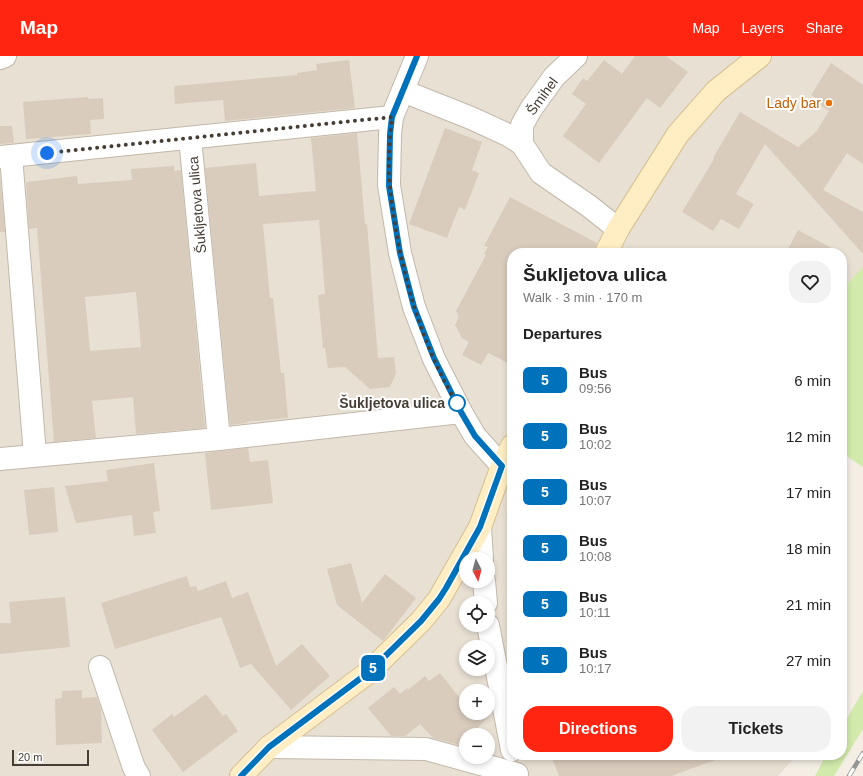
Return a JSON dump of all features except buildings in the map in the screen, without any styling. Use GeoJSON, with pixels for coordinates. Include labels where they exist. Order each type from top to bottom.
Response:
{"type":"FeatureCollection","features":[{"type":"Feature","properties":{"kind":"street"},"geometry":{"type":"LineString","coordinates":[[0,58],[5,56]]}},
{"type":"Feature","properties":{"kind":"street"},"geometry":{"type":"LineString","coordinates":[[417,56],[392,117],[389,186],[400,253],[417,315],[434,358],[461,412],[475,436],[502,466]]}},
{"type":"Feature","properties":{"kind":"street","name":"Šmihel"},"geometry":{"type":"LineString","coordinates":[[522,144],[522,125],[531,109],[554,77],[576,56]]}},
{"type":"Feature","properties":{"kind":"street"},"geometry":{"type":"LineString","coordinates":[[608,248],[618,229],[678,134],[716,91],[760,56]]}},
{"type":"Feature","properties":{"kind":"street"},"geometry":{"type":"LineString","coordinates":[[403,91],[471,118],[508,135],[522,144],[541,172],[589,206],[618,229]]}},
{"type":"Feature","properties":{"kind":"street","name":"Šukljetova ulica"},"geometry":{"type":"LineString","coordinates":[[35,455],[6,156],[392,117]]}},
{"type":"Feature","properties":{"kind":"street","name":"Šukljetova ulica"},"geometry":{"type":"LineString","coordinates":[[190,138],[219,439]]}},
{"type":"Feature","properties":{"kind":"street"},"geometry":{"type":"LineString","coordinates":[[0,459],[219,439],[461,412]]}},
{"type":"Feature","properties":{"kind":"street"},"geometry":{"type":"LineString","coordinates":[[241,776],[269,747],[369,672],[421,621],[446,588],[480,527],[507,456]]}},
{"type":"Feature","properties":{"kind":"street"},"geometry":{"type":"LineString","coordinates":[[480,527],[482,552]]}},
{"type":"Feature","properties":{"kind":"street"},"geometry":{"type":"LineString","coordinates":[[490,632],[507,724]]}},
{"type":"Feature","properties":{"kind":"street"},"geometry":{"type":"LineString","coordinates":[[100,666],[134,768],[139,776]]}},
{"type":"Feature","properties":{"kind":"street"},"geometry":{"type":"LineString","coordinates":[[269,747],[426,748],[516,768]]}},
{"type":"Feature","properties":{"kind":"shaded area"},"geometry":{"type":"Polygon","coordinates":[[[0,56],[863,56],[863,273],[847,290],[847,248],[507,248],[507,760],[792,760],[778,776],[0,776],[0,56]]]}},
{"type":"Feature","properties":{"kind":"green space"},"geometry":{"type":"Polygon","coordinates":[[[863,267],[863,467],[847,456],[847,284],[863,267]]]}},
{"type":"Feature","properties":{"kind":"green space"},"geometry":{"type":"Polygon","coordinates":[[[863,691],[863,729],[847,755],[847,718],[863,691]]]}},
{"type":"Feature","properties":{"kind":"green space"},"geometry":{"type":"Polygon","coordinates":[[[823,760],[844,760],[834,776],[815,776],[823,760]]]}},
{"type":"Feature","properties":{"kind":"railway"},"geometry":{"type":"LineString","coordinates":[[849,776],[863,753]]}},
{"type":"Feature","properties":{"kind":"bus line","name":"5"},"geometry":{"type":"LineString","coordinates":[[241,776],[269,747],[369,672],[421,621],[446,588],[480,527],[502,466],[475,436],[461,412],[434,358],[414,307],[400,253],[389,186],[390,134],[392,117],[417,56]]}},
{"type":"Feature","properties":{"kind":"place","name":"Lady bar"},"geometry":{"type":"Point","coordinates":[829,103]}},
{"type":"Feature","properties":{"kind":"place","name":"Šukljetova ulica"},"geometry":{"type":"Point","coordinates":[457,403]}},
{"type":"Feature","properties":{"kind":"route"},"geometry":{"type":"LineString","coordinates":[[47,153],[392,117],[390,134],[389,186],[400,253],[414,307],[434,358],[457,403]]}}]}
